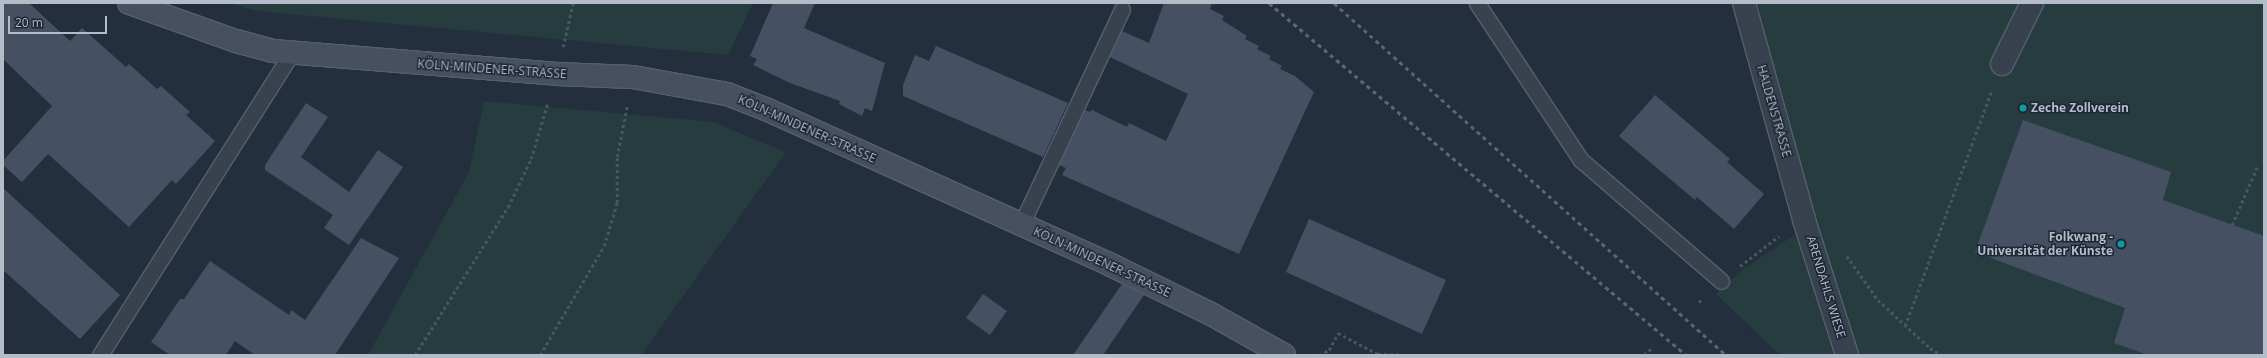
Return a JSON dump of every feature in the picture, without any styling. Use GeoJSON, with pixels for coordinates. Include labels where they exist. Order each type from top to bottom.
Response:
{"type":"FeatureCollection","features":[{"type":"Feature","properties":{"kind":"street","name":"KÖLN-MINDENER-STRASSE"},"geometry":{"type":"LineString","coordinates":[[129,3],[236,41],[292,53],[557,74],[633,77],[726,94],[768,110],[1021,225],[1211,314],[1284,355]]}},
{"type":"Feature","properties":{"kind":"street","name":"HALDENSTRASSE"},"geometry":{"type":"LineString","coordinates":[[1744,3],[1804,220]]}},
{"type":"Feature","properties":{"kind":"street"},"geometry":{"type":"LineString","coordinates":[[2002,64],[2032,3]]}},
{"type":"Feature","properties":{"kind":"street","name":"ARENDAHLS WIESE"},"geometry":{"type":"LineString","coordinates":[[1804,220],[1847,355]]}},
{"type":"Feature","properties":{"kind":"lane"},"geometry":{"type":"LineString","coordinates":[[1477,3],[1581,160],[1721,281]]}},
{"type":"Feature","properties":{"kind":"lane"},"geometry":{"type":"LineString","coordinates":[[1021,225],[1122,9]]}},
{"type":"Feature","properties":{"kind":"lane"},"geometry":{"type":"LineString","coordinates":[[100,355],[292,53]]}},
{"type":"Feature","properties":{"kind":"path"},"geometry":{"type":"LineString","coordinates":[[415,355],[508,207],[531,159],[557,74],[573,3]]}},
{"type":"Feature","properties":{"kind":"path"},"geometry":{"type":"LineString","coordinates":[[1905,326],[2002,64]]}},
{"type":"Feature","properties":{"kind":"path"},"geometry":{"type":"LineString","coordinates":[[540,355],[604,246],[617,203],[617,157],[633,77]]}},
{"type":"Feature","properties":{"kind":"path"},"geometry":{"type":"LineString","coordinates":[[2232,225],[2258,167]]}},
{"type":"Feature","properties":{"kind":"path"},"geometry":{"type":"LineString","coordinates":[[1721,281],[1764,247],[1804,220]]}},
{"type":"Feature","properties":{"kind":"path"},"geometry":{"type":"LineString","coordinates":[[1846,254],[1878,300],[1905,326],[1941,355]]}},
{"type":"Feature","properties":{"kind":"path"},"geometry":{"type":"LineString","coordinates":[[1319,355],[1329,350],[1338,333],[1378,354],[1402,355]]}},
{"type":"Feature","properties":{"kind":"path"},"geometry":{"type":"LineString","coordinates":[[1644,355],[1652,348]]}},
{"type":"Feature","properties":{"kind":"green space"},"geometry":{"type":"Polygon","coordinates":[[[230,3],[753,3],[728,55],[257,11],[230,3]]]}},
{"type":"Feature","properties":{"kind":"green space","name":"Zeche Zollverein"},"geometry":{"type":"Polygon","coordinates":[[[1758,3],[2264,3],[2264,355],[1845,355],[1806,213],[1758,3]]]}},
{"type":"Feature","properties":{"kind":"green space"},"geometry":{"type":"Polygon","coordinates":[[[484,101],[713,122],[786,152],[641,355],[368,355],[469,172],[484,101]]]}},
{"type":"Feature","properties":{"kind":"green space"},"geometry":{"type":"Polygon","coordinates":[[[1802,230],[1844,355],[1780,355],[1716,294],[1746,267],[1802,230]]]}},
{"type":"Feature","properties":{"kind":"building"},"geometry":{"type":"Polygon","coordinates":[[[3,3],[29,3],[70,41],[82,28],[126,67],[129,64],[157,89],[161,86],[190,112],[186,115],[215,141],[176,184],[172,180],[129,227],[48,154],[22,182],[3,165],[3,161],[52,106],[3,59],[3,3]]]}},
{"type":"Feature","properties":{"kind":"building"},"geometry":{"type":"Polygon","coordinates":[[[773,3],[815,3],[804,28],[885,63],[872,111],[865,108],[862,116],[839,104],[840,101],[790,83],[753,65],[757,59],[750,56],[773,3]]]}},
{"type":"Feature","properties":{"kind":"building"},"geometry":{"type":"Polygon","coordinates":[[[1164,3],[1212,3],[1210,9],[1224,16],[1222,20],[1247,36],[1245,39],[1259,46],[1257,49],[1271,56],[1269,59],[1282,66],[1280,69],[1295,76],[1314,92],[1239,254],[1062,175],[1066,168],[1059,165],[1085,110],[1090,112],[1092,110],[1127,127],[1129,123],[1166,141],[1188,94],[1110,57],[1122,31],[1149,43],[1164,3]]]}},
{"type":"Feature","properties":{"kind":"building"},"geometry":{"type":"Polygon","coordinates":[[[936,46],[1068,103],[1043,157],[903,96],[903,85],[915,55],[929,61],[936,46]]]}},
{"type":"Feature","properties":{"kind":"building"},"geometry":{"type":"Polygon","coordinates":[[[1655,95],[1730,159],[1727,162],[1764,194],[1734,229],[1697,197],[1695,200],[1619,136],[1655,95]]]}},
{"type":"Feature","properties":{"kind":"building"},"geometry":{"type":"Polygon","coordinates":[[[306,103],[328,117],[301,157],[349,192],[378,150],[403,167],[349,245],[324,228],[333,215],[265,170],[265,165],[306,103]]]}},
{"type":"Feature","properties":{"kind":"building","name":"Folkwang - Universität der Künste"},"geometry":{"type":"Polygon","coordinates":[[[2023,120],[2171,172],[2163,200],[2264,236],[2264,355],[2148,355],[2114,343],[2125,308],[1975,252],[2023,120]]]}},
{"type":"Feature","properties":{"kind":"building"},"geometry":{"type":"Polygon","coordinates":[[[3,188],[120,295],[80,339],[3,270],[3,188]]]}},
{"type":"Feature","properties":{"kind":"building"},"geometry":{"type":"Polygon","coordinates":[[[1309,219],[1446,280],[1422,334],[1286,272],[1309,219]]]}},
{"type":"Feature","properties":{"kind":"building"},"geometry":{"type":"Polygon","coordinates":[[[361,238],[399,258],[335,355],[255,355],[235,341],[226,355],[170,355],[151,342],[180,299],[184,299],[210,261],[289,315],[291,310],[305,320],[361,238]]]}},
{"type":"Feature","properties":{"kind":"building"},"geometry":{"type":"Polygon","coordinates":[[[1122,284],[1144,295],[1103,355],[1073,355],[1122,284]]]}},
{"type":"Feature","properties":{"kind":"building"},"geometry":{"type":"Polygon","coordinates":[[[983,294],[1007,311],[990,335],[966,318],[983,294]]]}},
{"type":"Feature","properties":{"kind":"railway"},"geometry":{"type":"LineString","coordinates":[[1269,3],[1686,355]]}},
{"type":"Feature","properties":{"kind":"railway"},"geometry":{"type":"LineString","coordinates":[[1334,3],[1726,355]]}},
{"type":"Feature","properties":{"kind":"place","name":"Zeche Zollverein"},"geometry":{"type":"Point","coordinates":[2023,108]}},
{"type":"Feature","properties":{"kind":"place","name":"Folkwang - Universität der Künste"},"geometry":{"type":"Point","coordinates":[2121,244]}}]}
